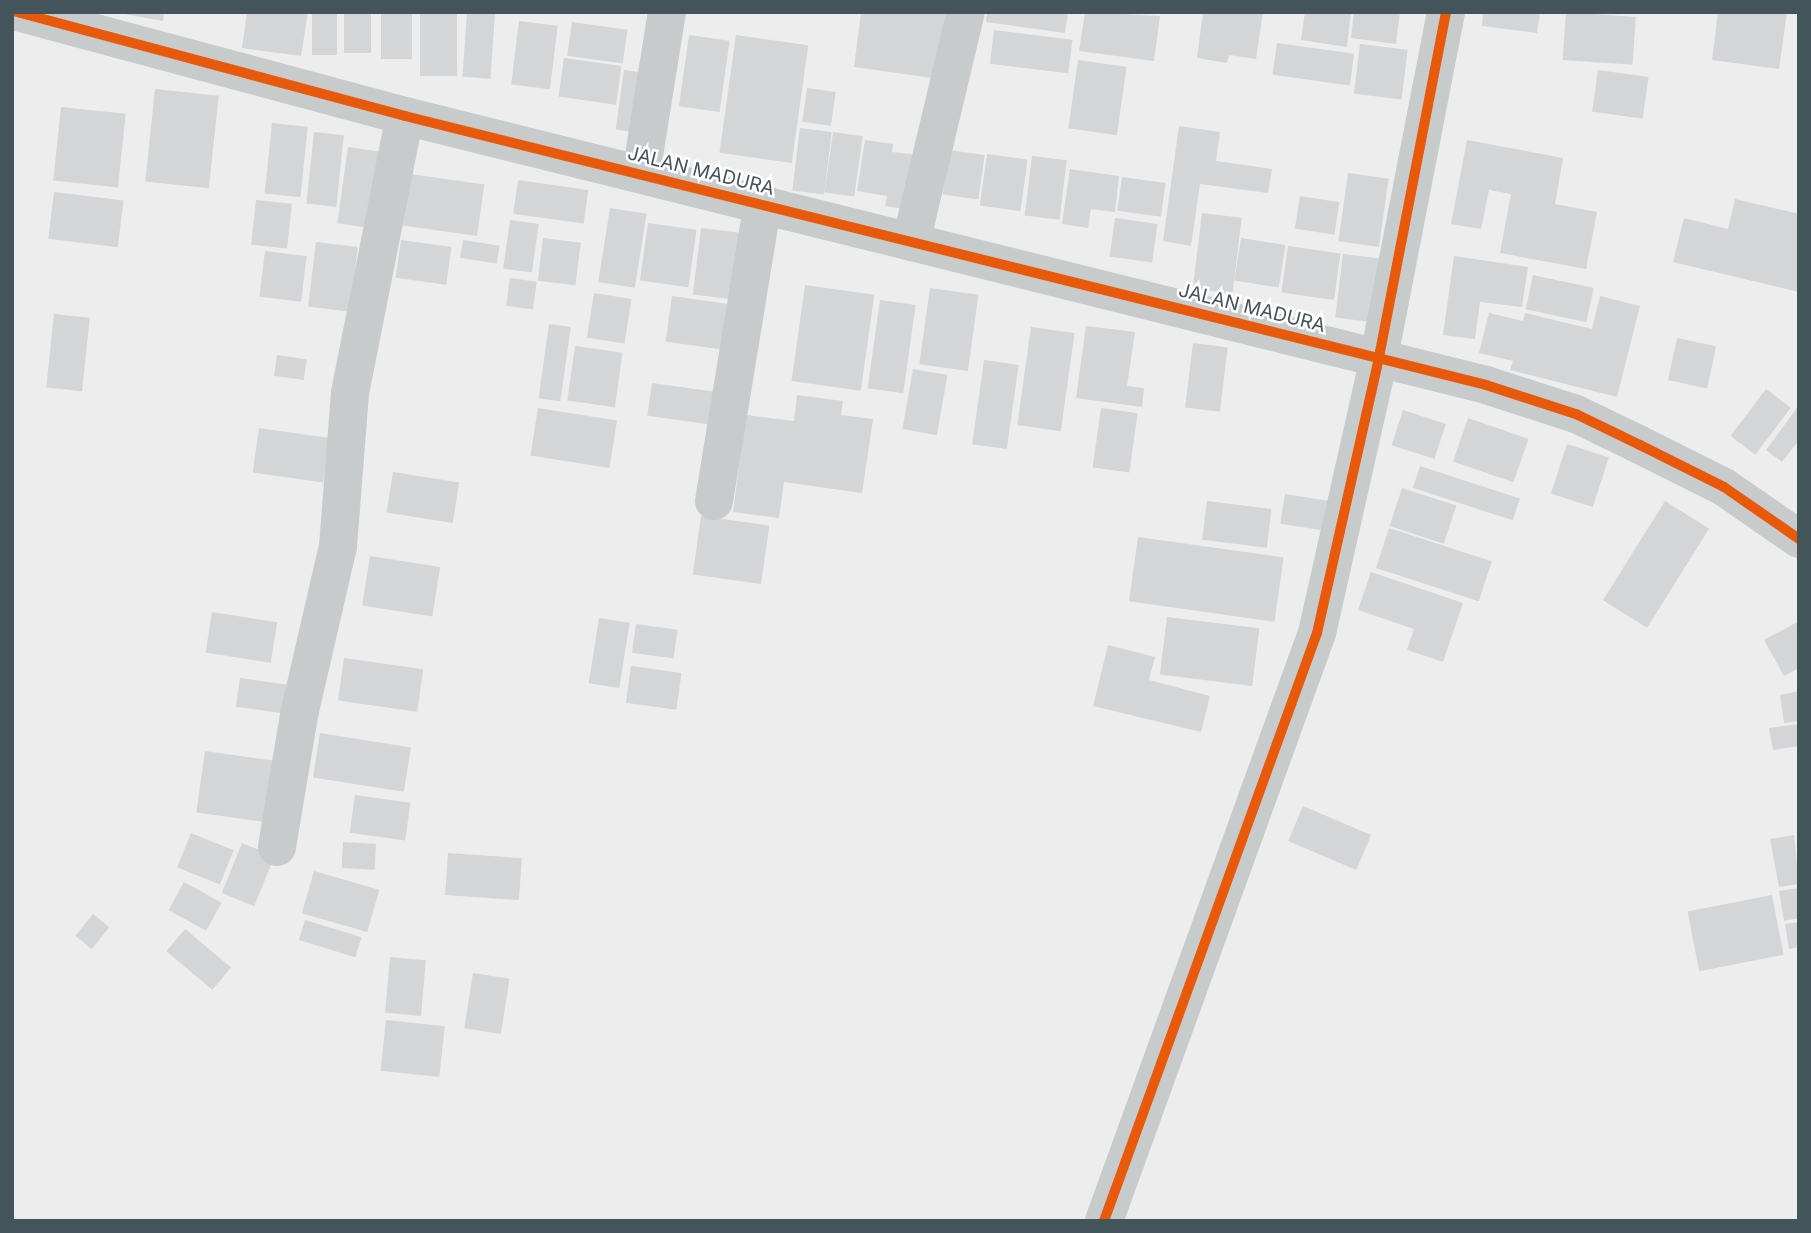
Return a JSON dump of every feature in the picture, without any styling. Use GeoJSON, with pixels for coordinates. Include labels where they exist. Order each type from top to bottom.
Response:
{"type":"FeatureCollection","features":[{"type":"Feature","properties":{"kind":"street","name":"JALAN MADURA"},"geometry":{"type":"LineString","coordinates":[[17,12],[405,116],[1379,357],[1576,414],[1724,487],[1799,540]]}},
{"type":"Feature","properties":{"kind":"street"},"geometry":{"type":"LineString","coordinates":[[641,174],[667,12]]}},
{"type":"Feature","properties":{"kind":"street"},"geometry":{"type":"LineString","coordinates":[[911,242],[965,12]]}},
{"type":"Feature","properties":{"kind":"street"},"geometry":{"type":"LineString","coordinates":[[1104,1221],[1317,634],[1379,357],[1446,12]]}},
{"type":"Feature","properties":{"kind":"street"},"geometry":{"type":"LineString","coordinates":[[277,846],[299,715],[338,546],[350,393],[405,116]]}},
{"type":"Feature","properties":{"kind":"street"},"geometry":{"type":"LineString","coordinates":[[714,501],[763,203]]}},
{"type":"Feature","properties":{"kind":"building"},"geometry":{"type":"Polygon","coordinates":[[[113,12],[164,12],[163,21],[113,12]]]}},
{"type":"Feature","properties":{"kind":"building"},"geometry":{"type":"Polygon","coordinates":[[[247,12],[308,12],[301,56],[242,48],[247,12]]]}},
{"type":"Feature","properties":{"kind":"building"},"geometry":{"type":"Polygon","coordinates":[[[312,12],[337,12],[337,55],[312,55],[312,12]]]}},
{"type":"Feature","properties":{"kind":"building"},"geometry":{"type":"Polygon","coordinates":[[[344,12],[371,12],[371,53],[344,53],[344,12]]]}},
{"type":"Feature","properties":{"kind":"building"},"geometry":{"type":"Polygon","coordinates":[[[381,12],[412,12],[412,59],[381,59],[381,12]]]}},
{"type":"Feature","properties":{"kind":"building"},"geometry":{"type":"Polygon","coordinates":[[[420,12],[457,12],[457,76],[420,76],[420,12]]]}},
{"type":"Feature","properties":{"kind":"building"},"geometry":{"type":"Polygon","coordinates":[[[467,12],[495,14],[490,79],[462,77],[467,12]]]}},
{"type":"Feature","properties":{"kind":"building"},"geometry":{"type":"Polygon","coordinates":[[[861,12],[949,12],[940,79],[854,67],[861,12]]]}},
{"type":"Feature","properties":{"kind":"building"},"geometry":{"type":"Polygon","coordinates":[[[987,12],[1068,12],[1065,33],[986,22],[987,12]]]}},
{"type":"Feature","properties":{"kind":"building"},"geometry":{"type":"Polygon","coordinates":[[[1085,12],[1160,16],[1154,61],[1079,51],[1085,12]]]}},
{"type":"Feature","properties":{"kind":"building"},"geometry":{"type":"Polygon","coordinates":[[[1203,12],[1263,12],[1256,59],[1229,55],[1227,63],[1197,58],[1203,12]]]}},
{"type":"Feature","properties":{"kind":"building"},"geometry":{"type":"Polygon","coordinates":[[[1305,12],[1351,12],[1347,47],[1301,40],[1305,12]]]}},
{"type":"Feature","properties":{"kind":"building"},"geometry":{"type":"Polygon","coordinates":[[[1354,12],[1400,12],[1396,44],[1351,38],[1354,12]]]}},
{"type":"Feature","properties":{"kind":"building"},"geometry":{"type":"Polygon","coordinates":[[[1483,12],[1540,12],[1537,33],[1482,26],[1483,12]]]}},
{"type":"Feature","properties":{"kind":"building"},"geometry":{"type":"Polygon","coordinates":[[[1566,12],[1636,17],[1632,65],[1563,60],[1566,12]]]}},
{"type":"Feature","properties":{"kind":"building"},"geometry":{"type":"Polygon","coordinates":[[[1718,12],[1787,12],[1779,69],[1712,60],[1718,12]]]}},
{"type":"Feature","properties":{"kind":"building"},"geometry":{"type":"Polygon","coordinates":[[[519,21],[558,26],[550,89],[511,85],[519,21]]]}},
{"type":"Feature","properties":{"kind":"building"},"geometry":{"type":"Polygon","coordinates":[[[572,22],[627,30],[623,63],[567,56],[572,22]]]}},
{"type":"Feature","properties":{"kind":"building"},"geometry":{"type":"Polygon","coordinates":[[[994,30],[1072,40],[1068,73],[990,64],[994,30]]]}},
{"type":"Feature","properties":{"kind":"building"},"geometry":{"type":"Polygon","coordinates":[[[689,35],[730,41],[720,112],[679,106],[689,35]]]}},
{"type":"Feature","properties":{"kind":"building"},"geometry":{"type":"Polygon","coordinates":[[[736,35],[808,45],[792,163],[719,153],[736,35]]]}},
{"type":"Feature","properties":{"kind":"building"},"geometry":{"type":"Polygon","coordinates":[[[1277,43],[1354,54],[1350,86],[1273,75],[1277,43]]]}},
{"type":"Feature","properties":{"kind":"building"},"geometry":{"type":"Polygon","coordinates":[[[1360,44],[1408,50],[1402,99],[1354,94],[1360,44]]]}},
{"type":"Feature","properties":{"kind":"building"},"geometry":{"type":"Polygon","coordinates":[[[564,58],[621,66],[616,105],[559,97],[564,58]]]}},
{"type":"Feature","properties":{"kind":"building"},"geometry":{"type":"Polygon","coordinates":[[[1078,60],[1127,67],[1117,135],[1068,128],[1078,60]]]}},
{"type":"Feature","properties":{"kind":"building"},"geometry":{"type":"Polygon","coordinates":[[[624,70],[653,74],[644,133],[616,129],[624,70]]]}},
{"type":"Feature","properties":{"kind":"building"},"geometry":{"type":"Polygon","coordinates":[[[1598,70],[1649,77],[1643,119],[1592,112],[1598,70]]]}},
{"type":"Feature","properties":{"kind":"building"},"geometry":{"type":"Polygon","coordinates":[[[807,88],[836,92],[831,126],[802,122],[807,88]]]}},
{"type":"Feature","properties":{"kind":"building"},"geometry":{"type":"Polygon","coordinates":[[[155,89],[219,96],[209,188],[145,181],[155,89]]]}},
{"type":"Feature","properties":{"kind":"building"},"geometry":{"type":"Polygon","coordinates":[[[61,107],[126,114],[118,187],[53,181],[61,107]]]}},
{"type":"Feature","properties":{"kind":"building"},"geometry":{"type":"Polygon","coordinates":[[[272,123],[308,127],[300,197],[265,194],[272,123]]]}},
{"type":"Feature","properties":{"kind":"building"},"geometry":{"type":"Polygon","coordinates":[[[1179,126],[1220,132],[1216,161],[1272,169],[1268,193],[1200,184],[1191,246],[1163,241],[1179,126]]]}},
{"type":"Feature","properties":{"kind":"building"},"geometry":{"type":"Polygon","coordinates":[[[800,128],[832,132],[824,194],[792,191],[800,128]]]}},
{"type":"Feature","properties":{"kind":"building"},"geometry":{"type":"Polygon","coordinates":[[[314,132],[344,135],[336,207],[306,204],[314,132]]]}},
{"type":"Feature","properties":{"kind":"building"},"geometry":{"type":"Polygon","coordinates":[[[833,132],[863,136],[854,197],[825,192],[833,132]]]}},
{"type":"Feature","properties":{"kind":"building"},"geometry":{"type":"Polygon","coordinates":[[[865,140],[893,144],[892,152],[919,155],[912,210],[885,206],[887,196],[857,191],[865,140]]]}},
{"type":"Feature","properties":{"kind":"building"},"geometry":{"type":"Polygon","coordinates":[[[1467,140],[1563,158],[1555,204],[1597,212],[1586,269],[1500,253],[1511,194],[1489,190],[1481,229],[1451,224],[1467,140]]]}},
{"type":"Feature","properties":{"kind":"building"},"geometry":{"type":"Polygon","coordinates":[[[348,147],[385,152],[374,228],[337,223],[348,147]]]}},
{"type":"Feature","properties":{"kind":"building"},"geometry":{"type":"Polygon","coordinates":[[[949,150],[985,155],[978,200],[943,195],[949,150]]]}},
{"type":"Feature","properties":{"kind":"building"},"geometry":{"type":"Polygon","coordinates":[[[987,154],[1028,160],[1020,211],[980,205],[987,154]]]}},
{"type":"Feature","properties":{"kind":"building"},"geometry":{"type":"Polygon","coordinates":[[[1032,156],[1067,160],[1059,220],[1025,216],[1032,156]]]}},
{"type":"Feature","properties":{"kind":"building"},"geometry":{"type":"Polygon","coordinates":[[[1070,169],[1119,176],[1115,212],[1091,209],[1088,228],[1062,224],[1070,169]]]}},
{"type":"Feature","properties":{"kind":"building"},"geometry":{"type":"Polygon","coordinates":[[[1348,173],[1389,179],[1379,247],[1338,241],[1348,173]]]}},
{"type":"Feature","properties":{"kind":"building"},"geometry":{"type":"Polygon","coordinates":[[[410,174],[484,184],[477,236],[403,225],[410,174]]]}},
{"type":"Feature","properties":{"kind":"building"},"geometry":{"type":"Polygon","coordinates":[[[1122,177],[1166,183],[1161,217],[1117,211],[1122,177]]]}},
{"type":"Feature","properties":{"kind":"building"},"geometry":{"type":"Polygon","coordinates":[[[518,180],[588,190],[584,224],[513,214],[518,180]]]}},
{"type":"Feature","properties":{"kind":"building"},"geometry":{"type":"Polygon","coordinates":[[[54,192],[123,201],[118,247],[48,239],[54,192]]]}},
{"type":"Feature","properties":{"kind":"building"},"geometry":{"type":"Polygon","coordinates":[[[1300,196],[1340,202],[1334,235],[1295,229],[1300,196]]]}},
{"type":"Feature","properties":{"kind":"building"},"geometry":{"type":"Polygon","coordinates":[[[1735,199],[1799,214],[1799,292],[1673,262],[1684,218],[1728,229],[1735,199]]]}},
{"type":"Feature","properties":{"kind":"building"},"geometry":{"type":"Polygon","coordinates":[[[256,200],[292,204],[287,249],[251,245],[256,200]]]}},
{"type":"Feature","properties":{"kind":"building"},"geometry":{"type":"Polygon","coordinates":[[[610,208],[647,214],[635,288],[598,282],[610,208]]]}},
{"type":"Feature","properties":{"kind":"building"},"geometry":{"type":"Polygon","coordinates":[[[1202,213],[1242,218],[1232,293],[1193,288],[1202,213]]]}},
{"type":"Feature","properties":{"kind":"building"},"geometry":{"type":"Polygon","coordinates":[[[1115,218],[1158,224],[1152,263],[1110,257],[1115,218]]]}},
{"type":"Feature","properties":{"kind":"building"},"geometry":{"type":"Polygon","coordinates":[[[510,220],[539,224],[532,273],[503,269],[510,220]]]}},
{"type":"Feature","properties":{"kind":"building"},"geometry":{"type":"Polygon","coordinates":[[[648,223],[697,230],[688,287],[640,280],[648,223]]]}},
{"type":"Feature","properties":{"kind":"building"},"geometry":{"type":"Polygon","coordinates":[[[701,228],[740,233],[732,299],[693,295],[701,228]]]}},
{"type":"Feature","properties":{"kind":"building"},"geometry":{"type":"Polygon","coordinates":[[[543,238],[581,243],[575,285],[538,281],[543,238]]]}},
{"type":"Feature","properties":{"kind":"building"},"geometry":{"type":"Polygon","coordinates":[[[1241,238],[1285,245],[1279,288],[1234,280],[1241,238]]]}},
{"type":"Feature","properties":{"kind":"building"},"geometry":{"type":"Polygon","coordinates":[[[401,240],[452,247],[446,285],[396,278],[401,240]]]}},
{"type":"Feature","properties":{"kind":"building"},"geometry":{"type":"Polygon","coordinates":[[[463,240],[500,246],[497,264],[460,258],[463,240]]]}},
{"type":"Feature","properties":{"kind":"building"},"geometry":{"type":"Polygon","coordinates":[[[316,242],[358,247],[350,312],[308,307],[316,242]]]}},
{"type":"Feature","properties":{"kind":"building"},"geometry":{"type":"Polygon","coordinates":[[[1288,246],[1340,253],[1334,300],[1281,293],[1288,246]]]}},
{"type":"Feature","properties":{"kind":"building"},"geometry":{"type":"Polygon","coordinates":[[[265,251],[307,256],[301,302],[259,297],[265,251]]]}},
{"type":"Feature","properties":{"kind":"building"},"geometry":{"type":"Polygon","coordinates":[[[1343,254],[1383,259],[1375,322],[1335,318],[1343,254]]]}},
{"type":"Feature","properties":{"kind":"building"},"geometry":{"type":"Polygon","coordinates":[[[1454,256],[1528,267],[1522,307],[1480,302],[1475,339],[1443,335],[1454,256]]]}},
{"type":"Feature","properties":{"kind":"building"},"geometry":{"type":"Polygon","coordinates":[[[1533,275],[1594,288],[1586,322],[1526,309],[1533,275]]]}},
{"type":"Feature","properties":{"kind":"building"},"geometry":{"type":"Polygon","coordinates":[[[510,278],[537,282],[533,309],[506,306],[510,278]]]}},
{"type":"Feature","properties":{"kind":"building"},"geometry":{"type":"Polygon","coordinates":[[[805,285],[874,295],[861,391],[792,381],[805,285]]]}},
{"type":"Feature","properties":{"kind":"building"},"geometry":{"type":"Polygon","coordinates":[[[930,288],[979,295],[968,371],[919,364],[930,288]]]}},
{"type":"Feature","properties":{"kind":"building"},"geometry":{"type":"Polygon","coordinates":[[[594,293],[632,299],[624,343],[587,337],[594,293]]]}},
{"type":"Feature","properties":{"kind":"building"},"geometry":{"type":"Polygon","coordinates":[[[672,296],[733,305],[727,350],[666,342],[672,296]]]}},
{"type":"Feature","properties":{"kind":"building"},"geometry":{"type":"Polygon","coordinates":[[[1600,296],[1640,306],[1617,397],[1510,370],[1513,361],[1479,353],[1489,313],[1523,321],[1525,313],[1592,329],[1600,296]]]}},
{"type":"Feature","properties":{"kind":"building"},"geometry":{"type":"Polygon","coordinates":[[[880,300],[916,305],[903,393],[868,388],[880,300]]]}},
{"type":"Feature","properties":{"kind":"building"},"geometry":{"type":"Polygon","coordinates":[[[54,314],[90,318],[82,391],[46,388],[54,314]]]}},
{"type":"Feature","properties":{"kind":"building"},"geometry":{"type":"Polygon","coordinates":[[[549,324],[571,327],[560,401],[539,398],[549,324]]]}},
{"type":"Feature","properties":{"kind":"building"},"geometry":{"type":"Polygon","coordinates":[[[1086,326],[1135,332],[1127,386],[1144,388],[1142,407],[1076,398],[1086,326]]]}},
{"type":"Feature","properties":{"kind":"building"},"geometry":{"type":"Polygon","coordinates":[[[1031,327],[1075,333],[1061,431],[1017,425],[1031,327]]]}},
{"type":"Feature","properties":{"kind":"building"},"geometry":{"type":"Polygon","coordinates":[[[1677,338],[1716,346],[1707,388],[1668,380],[1677,338]]]}},
{"type":"Feature","properties":{"kind":"building"},"geometry":{"type":"Polygon","coordinates":[[[1193,343],[1228,347],[1220,412],[1185,408],[1193,343]]]}},
{"type":"Feature","properties":{"kind":"building"},"geometry":{"type":"Polygon","coordinates":[[[575,346],[623,353],[615,407],[567,400],[575,346]]]}},
{"type":"Feature","properties":{"kind":"building"},"geometry":{"type":"Polygon","coordinates":[[[277,355],[307,359],[304,380],[274,376],[277,355]]]}},
{"type":"Feature","properties":{"kind":"building"},"geometry":{"type":"Polygon","coordinates":[[[984,360],[1019,365],[1007,449],[972,444],[984,360]]]}},
{"type":"Feature","properties":{"kind":"building"},"geometry":{"type":"Polygon","coordinates":[[[913,369],[947,375],[937,435],[902,429],[913,369]]]}},
{"type":"Feature","properties":{"kind":"building"},"geometry":{"type":"Polygon","coordinates":[[[652,383],[718,392],[714,425],[647,416],[652,383]]]}},
{"type":"Feature","properties":{"kind":"building"},"geometry":{"type":"Polygon","coordinates":[[[1766,389],[1791,408],[1755,455],[1730,436],[1766,389]]]}},
{"type":"Feature","properties":{"kind":"building"},"geometry":{"type":"Polygon","coordinates":[[[797,395],[843,401],[841,415],[873,419],[862,493],[784,482],[779,518],[733,512],[746,415],[794,421],[797,395]]]}},
{"type":"Feature","properties":{"kind":"building"},"geometry":{"type":"Polygon","coordinates":[[[1799,405],[1799,440],[1782,462],[1766,450],[1799,405]]]}},
{"type":"Feature","properties":{"kind":"building"},"geometry":{"type":"Polygon","coordinates":[[[538,408],[617,421],[610,468],[530,455],[538,408]]]}},
{"type":"Feature","properties":{"kind":"building"},"geometry":{"type":"Polygon","coordinates":[[[1101,408],[1138,413],[1129,473],[1093,467],[1101,408]]]}},
{"type":"Feature","properties":{"kind":"building"},"geometry":{"type":"Polygon","coordinates":[[[1403,410],[1446,424],[1434,459],[1392,445],[1403,410]]]}},
{"type":"Feature","properties":{"kind":"building"},"geometry":{"type":"Polygon","coordinates":[[[1468,418],[1529,439],[1514,482],[1453,461],[1468,418]]]}},
{"type":"Feature","properties":{"kind":"building"},"geometry":{"type":"Polygon","coordinates":[[[259,428],[329,438],[323,482],[253,473],[259,428]]]}},
{"type":"Feature","properties":{"kind":"building"},"geometry":{"type":"Polygon","coordinates":[[[1567,444],[1609,458],[1593,507],[1551,493],[1567,444]]]}},
{"type":"Feature","properties":{"kind":"building"},"geometry":{"type":"Polygon","coordinates":[[[1420,466],[1520,498],[1513,520],[1413,488],[1420,466]]]}},
{"type":"Feature","properties":{"kind":"building"},"geometry":{"type":"Polygon","coordinates":[[[393,472],[459,482],[453,523],[387,512],[393,472]]]}},
{"type":"Feature","properties":{"kind":"building"},"geometry":{"type":"Polygon","coordinates":[[[1402,488],[1456,506],[1444,544],[1390,526],[1402,488]]]}},
{"type":"Feature","properties":{"kind":"building"},"geometry":{"type":"Polygon","coordinates":[[[1285,494],[1335,502],[1331,532],[1280,524],[1285,494]]]}},
{"type":"Feature","properties":{"kind":"building"},"geometry":{"type":"Polygon","coordinates":[[[1207,501],[1272,509],[1267,548],[1202,540],[1207,501]]]}},
{"type":"Feature","properties":{"kind":"building"},"geometry":{"type":"Polygon","coordinates":[[[1665,501],[1709,529],[1647,628],[1603,600],[1665,501]]]}},
{"type":"Feature","properties":{"kind":"building"},"geometry":{"type":"Polygon","coordinates":[[[701,516],[769,526],[761,584],[693,574],[701,516]]]}},
{"type":"Feature","properties":{"kind":"building"},"geometry":{"type":"Polygon","coordinates":[[[1389,528],[1492,561],[1479,601],[1376,568],[1389,528]]]}},
{"type":"Feature","properties":{"kind":"building"},"geometry":{"type":"Polygon","coordinates":[[[1138,537],[1284,557],[1275,622],[1129,601],[1138,537]]]}},
{"type":"Feature","properties":{"kind":"building"},"geometry":{"type":"Polygon","coordinates":[[[370,556],[440,567],[432,616],[362,605],[370,556]]]}},
{"type":"Feature","properties":{"kind":"building"},"geometry":{"type":"Polygon","coordinates":[[[1371,572],[1463,603],[1443,662],[1407,650],[1414,629],[1358,610],[1371,572]]]}},
{"type":"Feature","properties":{"kind":"building"},"geometry":{"type":"Polygon","coordinates":[[[212,612],[277,622],[271,663],[206,652],[212,612]]]}},
{"type":"Feature","properties":{"kind":"building"},"geometry":{"type":"Polygon","coordinates":[[[1167,617],[1259,628],[1252,686],[1160,675],[1167,617]]]}},
{"type":"Feature","properties":{"kind":"building"},"geometry":{"type":"Polygon","coordinates":[[[599,618],[630,623],[619,688],[589,683],[599,618]]]}},
{"type":"Feature","properties":{"kind":"building"},"geometry":{"type":"Polygon","coordinates":[[[1799,621],[1799,668],[1784,676],[1764,640],[1799,621]]]}},
{"type":"Feature","properties":{"kind":"building"},"geometry":{"type":"Polygon","coordinates":[[[636,624],[678,630],[674,659],[632,653],[636,624]]]}},
{"type":"Feature","properties":{"kind":"building"},"geometry":{"type":"Polygon","coordinates":[[[1108,645],[1155,657],[1149,680],[1210,696],[1201,732],[1093,706],[1108,645]]]}},
{"type":"Feature","properties":{"kind":"building"},"geometry":{"type":"Polygon","coordinates":[[[344,658],[423,669],[417,712],[338,701],[344,658]]]}},
{"type":"Feature","properties":{"kind":"building"},"geometry":{"type":"Polygon","coordinates":[[[631,666],[682,673],[676,710],[626,703],[631,666]]]}},
{"type":"Feature","properties":{"kind":"building"},"geometry":{"type":"Polygon","coordinates":[[[240,678],[290,685],[285,714],[236,707],[240,678]]]}},
{"type":"Feature","properties":{"kind":"building"},"geometry":{"type":"Polygon","coordinates":[[[1799,691],[1799,721],[1784,723],[1780,695],[1799,691]]]}},
{"type":"Feature","properties":{"kind":"building"},"geometry":{"type":"Polygon","coordinates":[[[1799,724],[1799,746],[1773,750],[1769,728],[1799,724]]]}},
{"type":"Feature","properties":{"kind":"building"},"geometry":{"type":"Polygon","coordinates":[[[320,733],[411,747],[404,792],[313,777],[320,733]]]}},
{"type":"Feature","properties":{"kind":"building"},"geometry":{"type":"Polygon","coordinates":[[[205,751],[280,762],[272,823],[196,812],[205,751]]]}},
{"type":"Feature","properties":{"kind":"building"},"geometry":{"type":"Polygon","coordinates":[[[355,795],[410,803],[405,840],[350,833],[355,795]]]}},
{"type":"Feature","properties":{"kind":"building"},"geometry":{"type":"Polygon","coordinates":[[[1303,806],[1371,835],[1356,870],[1288,841],[1303,806]]]}},
{"type":"Feature","properties":{"kind":"building"},"geometry":{"type":"Polygon","coordinates":[[[191,833],[234,850],[220,885],[177,867],[191,833]]]}},
{"type":"Feature","properties":{"kind":"building"},"geometry":{"type":"Polygon","coordinates":[[[1794,835],[1799,884],[1779,887],[1770,839],[1794,835]]]}},
{"type":"Feature","properties":{"kind":"building"},"geometry":{"type":"Polygon","coordinates":[[[343,842],[376,844],[375,870],[342,868],[343,842]]]}},
{"type":"Feature","properties":{"kind":"building"},"geometry":{"type":"Polygon","coordinates":[[[242,843],[274,856],[254,906],[222,893],[242,843]]]}},
{"type":"Feature","properties":{"kind":"building"},"geometry":{"type":"Polygon","coordinates":[[[448,853],[522,858],[519,900],[445,895],[448,853]]]}},
{"type":"Feature","properties":{"kind":"building"},"geometry":{"type":"Polygon","coordinates":[[[314,871],[379,890],[367,932],[302,913],[314,871]]]}},
{"type":"Feature","properties":{"kind":"building"},"geometry":{"type":"Polygon","coordinates":[[[184,882],[222,903],[206,931],[168,910],[184,882]]]}},
{"type":"Feature","properties":{"kind":"building"},"geometry":{"type":"Polygon","coordinates":[[[1799,888],[1799,918],[1784,921],[1779,891],[1799,888]]]}},
{"type":"Feature","properties":{"kind":"building"},"geometry":{"type":"Polygon","coordinates":[[[1772,895],[1784,955],[1699,971],[1688,911],[1772,895]]]}},
{"type":"Feature","properties":{"kind":"building"},"geometry":{"type":"Polygon","coordinates":[[[93,914],[109,927],[92,949],[75,936],[93,914]]]}},
{"type":"Feature","properties":{"kind":"building"},"geometry":{"type":"Polygon","coordinates":[[[305,920],[361,937],[355,957],[299,940],[305,920]]]}},
{"type":"Feature","properties":{"kind":"building"},"geometry":{"type":"Polygon","coordinates":[[[1799,922],[1799,947],[1789,949],[1785,924],[1799,922]]]}},
{"type":"Feature","properties":{"kind":"building"},"geometry":{"type":"Polygon","coordinates":[[[185,929],[231,968],[212,990],[166,951],[185,929]]]}},
{"type":"Feature","properties":{"kind":"building"},"geometry":{"type":"Polygon","coordinates":[[[390,957],[426,960],[421,1016],[385,1013],[390,957]]]}},
{"type":"Feature","properties":{"kind":"building"},"geometry":{"type":"Polygon","coordinates":[[[473,973],[510,979],[501,1034],[464,1028],[473,973]]]}},
{"type":"Feature","properties":{"kind":"building"},"geometry":{"type":"Polygon","coordinates":[[[386,1020],[445,1026],[439,1077],[381,1071],[386,1020]]]}},
{"type":"Feature","properties":{"kind":"cycle path"},"geometry":{"type":"LineString","coordinates":[[17,12],[405,116],[1486,385],[1576,414],[1640,445],[1724,487],[1799,539]]}},
{"type":"Feature","properties":{"kind":"cycle path"},"geometry":{"type":"LineString","coordinates":[[1104,1221],[1317,633],[1379,357],[1446,12]]}}]}
